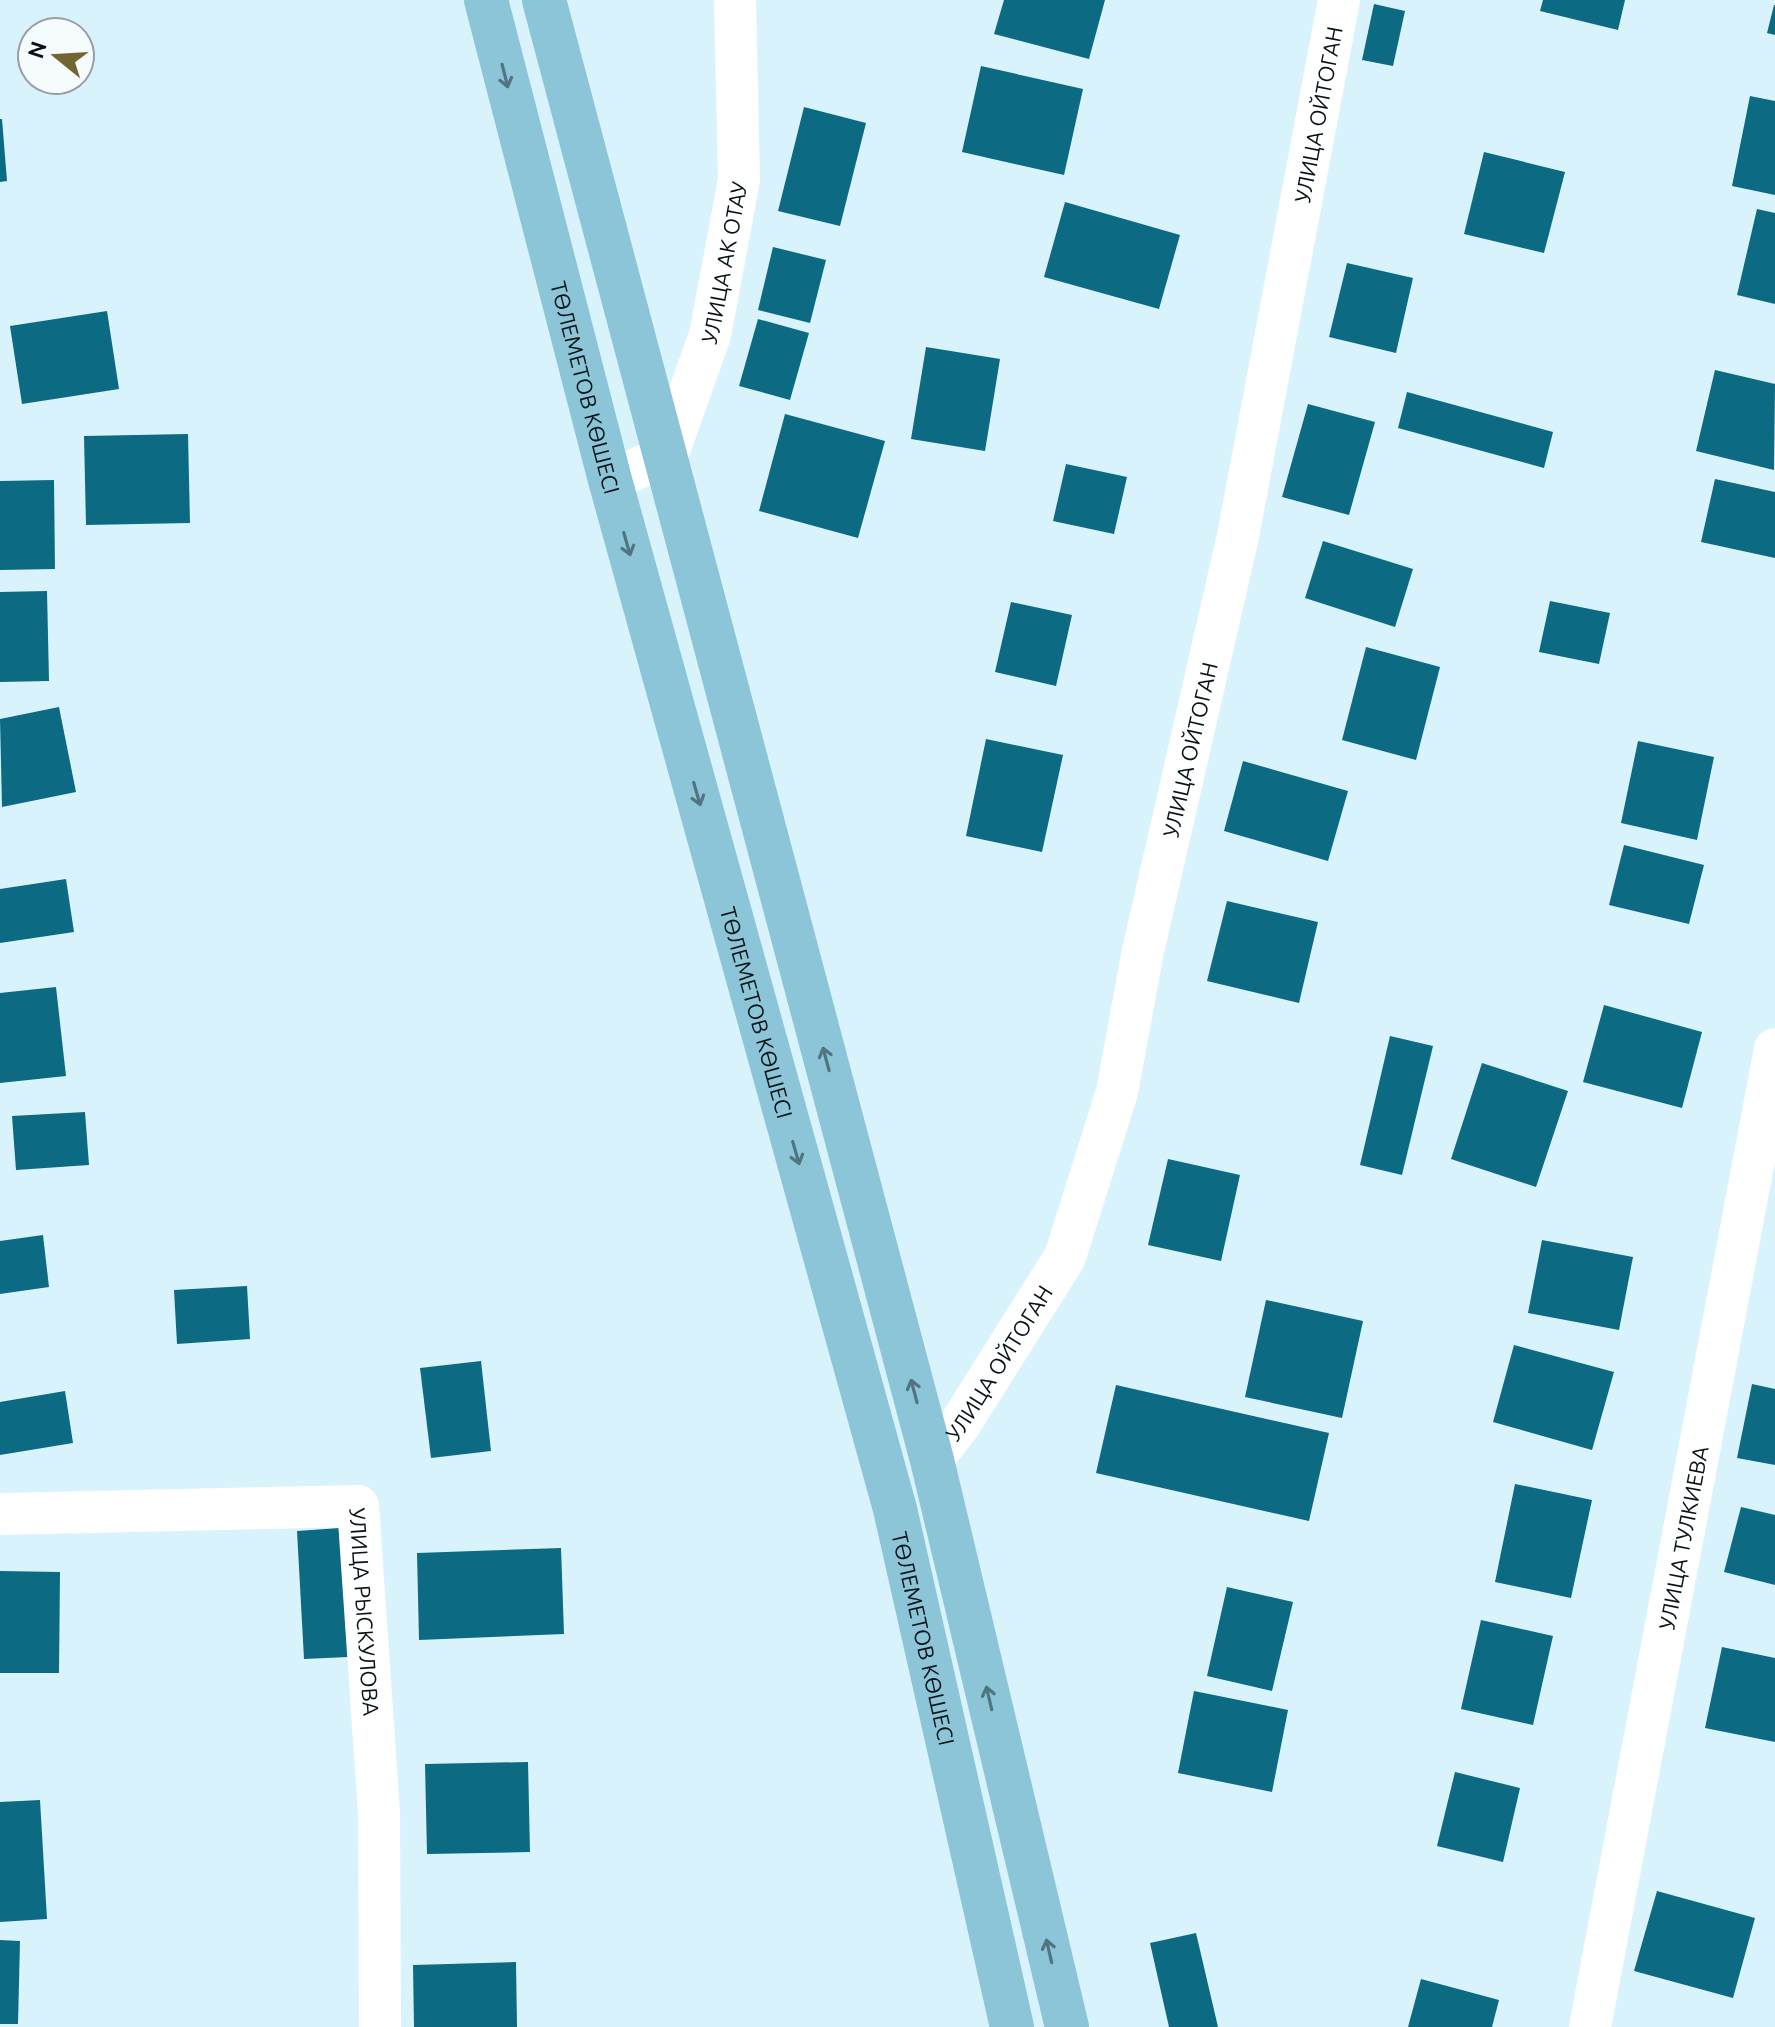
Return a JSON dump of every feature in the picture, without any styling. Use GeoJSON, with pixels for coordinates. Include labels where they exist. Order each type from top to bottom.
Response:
{"type":"FeatureCollection","features":[{"type":"Feature","properties":{"kind":"main road","name":"ТӨЛЕМЕТОВ КӨШЕСІ"},"geometry":{"type":"LineString","coordinates":[[486,0],[610,480],[895,1509],[1012,2027]]}},
{"type":"Feature","properties":{"kind":"main road"},"geometry":{"type":"LineString","coordinates":[[544,0],[932,1460],[1067,2027]]}},
{"type":"Feature","properties":{"kind":"street","name":"УЛИЦА АК ОТАУ"},"geometry":{"type":"LineString","coordinates":[[667,456],[710,335],[739,180],[735,0]]}},
{"type":"Feature","properties":{"kind":"street","name":"УЛИЦА ОЙТОГАН"},"geometry":{"type":"LineString","coordinates":[[932,1460],[960,1424],[1065,1257],[1117,1092],[1143,951],[1238,536],[1339,0]]}},
{"type":"Feature","properties":{"kind":"street"},"geometry":{"type":"LineString","coordinates":[[610,480],[667,456]]}},
{"type":"Feature","properties":{"kind":"street","name":"УЛИЦА ТУЛКИЕВА"},"geometry":{"type":"LineString","coordinates":[[1590,2027],[1775,1049]]}},
{"type":"Feature","properties":{"kind":"street","name":"УЛИЦА РЫСКУЛОВА"},"geometry":{"type":"LineString","coordinates":[[0,1514],[358,1506],[379,1813],[380,2027]]}},
{"type":"Feature","properties":{"kind":"building"},"geometry":{"type":"Polygon","coordinates":[[[1004,0],[1105,0],[1089,59],[994,34],[1004,0]]]}},
{"type":"Feature","properties":{"kind":"building"},"geometry":{"type":"Polygon","coordinates":[[[1543,0],[1625,0],[1618,30],[1540,11],[1543,0]]]}},
{"type":"Feature","properties":{"kind":"building"},"geometry":{"type":"Polygon","coordinates":[[[1374,4],[1405,11],[1393,66],[1362,60],[1374,4]]]}},
{"type":"Feature","properties":{"kind":"building"},"geometry":{"type":"Polygon","coordinates":[[[1775,5],[1775,35],[1767,33],[1775,5]]]}},
{"type":"Feature","properties":{"kind":"building"},"geometry":{"type":"Polygon","coordinates":[[[981,66],[1083,89],[1064,175],[962,152],[981,66]]]}},
{"type":"Feature","properties":{"kind":"building"},"geometry":{"type":"Polygon","coordinates":[[[1750,96],[1775,101],[1775,195],[1732,186],[1750,96]]]}},
{"type":"Feature","properties":{"kind":"building"},"geometry":{"type":"Polygon","coordinates":[[[804,107],[866,123],[840,226],[778,211],[804,107]]]}},
{"type":"Feature","properties":{"kind":"building"},"geometry":{"type":"Polygon","coordinates":[[[0,119],[7,181],[0,182],[0,119]]]}},
{"type":"Feature","properties":{"kind":"building"},"geometry":{"type":"Polygon","coordinates":[[[1484,152],[1565,172],[1544,253],[1464,234],[1484,152]]]}},
{"type":"Feature","properties":{"kind":"building"},"geometry":{"type":"Polygon","coordinates":[[[1065,202],[1180,235],[1159,309],[1044,277],[1065,202]]]}},
{"type":"Feature","properties":{"kind":"building"},"geometry":{"type":"Polygon","coordinates":[[[1757,209],[1775,213],[1775,304],[1737,295],[1757,209]]]}},
{"type":"Feature","properties":{"kind":"building"},"geometry":{"type":"Polygon","coordinates":[[[773,247],[826,260],[810,323],[758,310],[773,247]]]}},
{"type":"Feature","properties":{"kind":"building"},"geometry":{"type":"Polygon","coordinates":[[[1347,263],[1413,278],[1396,353],[1329,337],[1347,263]]]}},
{"type":"Feature","properties":{"kind":"building"},"geometry":{"type":"Polygon","coordinates":[[[107,311],[119,389],[22,404],[10,326],[107,311]]]}},
{"type":"Feature","properties":{"kind":"building"},"geometry":{"type":"Polygon","coordinates":[[[758,319],[809,333],[790,400],[739,386],[758,319]]]}},
{"type":"Feature","properties":{"kind":"building"},"geometry":{"type":"Polygon","coordinates":[[[926,347],[1000,359],[985,451],[911,439],[926,347]]]}},
{"type":"Feature","properties":{"kind":"building"},"geometry":{"type":"Polygon","coordinates":[[[1715,370],[1775,384],[1774,470],[1696,451],[1715,370]]]}},
{"type":"Feature","properties":{"kind":"building"},"geometry":{"type":"Polygon","coordinates":[[[1407,392],[1553,432],[1544,468],[1398,428],[1407,392]]]}},
{"type":"Feature","properties":{"kind":"building"},"geometry":{"type":"Polygon","coordinates":[[[1308,404],[1375,422],[1349,515],[1282,497],[1308,404]]]}},
{"type":"Feature","properties":{"kind":"building"},"geometry":{"type":"Polygon","coordinates":[[[785,414],[885,441],[858,538],[759,511],[785,414]]]}},
{"type":"Feature","properties":{"kind":"building"},"geometry":{"type":"Polygon","coordinates":[[[188,434],[190,523],[86,525],[84,436],[188,434]]]}},
{"type":"Feature","properties":{"kind":"building"},"geometry":{"type":"Polygon","coordinates":[[[1066,464],[1127,477],[1114,534],[1053,521],[1066,464]]]}},
{"type":"Feature","properties":{"kind":"building"},"geometry":{"type":"Polygon","coordinates":[[[1715,479],[1775,492],[1775,558],[1701,542],[1715,479]]]}},
{"type":"Feature","properties":{"kind":"building"},"geometry":{"type":"Polygon","coordinates":[[[54,480],[55,569],[0,570],[0,481],[54,480]]]}},
{"type":"Feature","properties":{"kind":"building"},"geometry":{"type":"Polygon","coordinates":[[[1323,541],[1413,569],[1395,627],[1305,598],[1323,541]]]}},
{"type":"Feature","properties":{"kind":"building"},"geometry":{"type":"Polygon","coordinates":[[[47,591],[49,681],[0,682],[0,592],[47,591]]]}},
{"type":"Feature","properties":{"kind":"building"},"geometry":{"type":"Polygon","coordinates":[[[1550,601],[1610,613],[1599,664],[1539,652],[1550,601]]]}},
{"type":"Feature","properties":{"kind":"building"},"geometry":{"type":"Polygon","coordinates":[[[1011,602],[1072,615],[1056,686],[995,672],[1011,602]]]}},
{"type":"Feature","properties":{"kind":"building"},"geometry":{"type":"Polygon","coordinates":[[[1366,647],[1440,667],[1416,760],[1342,740],[1366,647]]]}},
{"type":"Feature","properties":{"kind":"building"},"geometry":{"type":"Polygon","coordinates":[[[59,707],[76,792],[2,807],[0,719],[59,707]]]}},
{"type":"Feature","properties":{"kind":"building"},"geometry":{"type":"Polygon","coordinates":[[[986,739],[1063,755],[1042,852],[966,836],[986,739]]]}},
{"type":"Feature","properties":{"kind":"building"},"geometry":{"type":"Polygon","coordinates":[[[1638,741],[1714,757],[1697,840],[1621,823],[1638,741]]]}},
{"type":"Feature","properties":{"kind":"building"},"geometry":{"type":"Polygon","coordinates":[[[1243,761],[1348,791],[1328,861],[1224,831],[1243,761]]]}},
{"type":"Feature","properties":{"kind":"building"},"geometry":{"type":"Polygon","coordinates":[[[1624,845],[1704,865],[1689,924],[1609,905],[1624,845]]]}},
{"type":"Feature","properties":{"kind":"building"},"geometry":{"type":"Polygon","coordinates":[[[66,879],[74,932],[0,943],[0,889],[66,879]]]}},
{"type":"Feature","properties":{"kind":"building"},"geometry":{"type":"Polygon","coordinates":[[[1227,901],[1318,922],[1299,1003],[1207,981],[1227,901]]]}},
{"type":"Feature","properties":{"kind":"building"},"geometry":{"type":"Polygon","coordinates":[[[56,987],[66,1076],[0,1083],[0,993],[56,987]]]}},
{"type":"Feature","properties":{"kind":"building"},"geometry":{"type":"Polygon","coordinates":[[[1604,1005],[1702,1032],[1682,1108],[1583,1082],[1604,1005]]]}},
{"type":"Feature","properties":{"kind":"building"},"geometry":{"type":"Polygon","coordinates":[[[1390,1036],[1433,1046],[1402,1175],[1360,1165],[1390,1036]]]}},
{"type":"Feature","properties":{"kind":"building"},"geometry":{"type":"Polygon","coordinates":[[[1482,1063],[1568,1091],[1536,1187],[1451,1159],[1482,1063]]]}},
{"type":"Feature","properties":{"kind":"building"},"geometry":{"type":"Polygon","coordinates":[[[85,1112],[89,1165],[16,1170],[12,1116],[85,1112]]]}},
{"type":"Feature","properties":{"kind":"building"},"geometry":{"type":"Polygon","coordinates":[[[1168,1159],[1240,1175],[1221,1261],[1148,1245],[1168,1159]]]}},
{"type":"Feature","properties":{"kind":"building"},"geometry":{"type":"Polygon","coordinates":[[[43,1235],[49,1287],[0,1294],[0,1241],[43,1235]]]}},
{"type":"Feature","properties":{"kind":"building"},"geometry":{"type":"Polygon","coordinates":[[[1542,1240],[1633,1257],[1619,1330],[1528,1313],[1542,1240]]]}},
{"type":"Feature","properties":{"kind":"building"},"geometry":{"type":"Polygon","coordinates":[[[247,1286],[250,1339],[177,1344],[174,1290],[247,1286]]]}},
{"type":"Feature","properties":{"kind":"building"},"geometry":{"type":"Polygon","coordinates":[[[1266,1300],[1363,1321],[1342,1418],[1245,1397],[1266,1300]]]}},
{"type":"Feature","properties":{"kind":"building"},"geometry":{"type":"Polygon","coordinates":[[[1514,1345],[1614,1372],[1592,1450],[1493,1422],[1514,1345]]]}},
{"type":"Feature","properties":{"kind":"building"},"geometry":{"type":"Polygon","coordinates":[[[481,1361],[491,1451],[431,1458],[420,1368],[481,1361]]]}},
{"type":"Feature","properties":{"kind":"building"},"geometry":{"type":"Polygon","coordinates":[[[1752,1384],[1775,1389],[1775,1465],[1737,1458],[1752,1384]]]}},
{"type":"Feature","properties":{"kind":"building"},"geometry":{"type":"Polygon","coordinates":[[[1116,1385],[1329,1433],[1309,1521],[1096,1473],[1116,1385]]]}},
{"type":"Feature","properties":{"kind":"building"},"geometry":{"type":"Polygon","coordinates":[[[65,1391],[73,1443],[0,1455],[0,1402],[65,1391]]]}},
{"type":"Feature","properties":{"kind":"building"},"geometry":{"type":"Polygon","coordinates":[[[1515,1484],[1592,1500],[1571,1598],[1495,1582],[1515,1484]]]}},
{"type":"Feature","properties":{"kind":"building"},"geometry":{"type":"Polygon","coordinates":[[[1741,1507],[1775,1515],[1775,1585],[1724,1572],[1741,1507]]]}},
{"type":"Feature","properties":{"kind":"building"},"geometry":{"type":"Polygon","coordinates":[[[340,1528],[348,1657],[304,1659],[297,1531],[340,1528]]]}},
{"type":"Feature","properties":{"kind":"building"},"geometry":{"type":"Polygon","coordinates":[[[561,1548],[564,1634],[419,1640],[417,1553],[561,1548]]]}},
{"type":"Feature","properties":{"kind":"building"},"geometry":{"type":"Polygon","coordinates":[[[0,1571],[60,1572],[59,1673],[0,1673],[0,1571]]]}},
{"type":"Feature","properties":{"kind":"building"},"geometry":{"type":"Polygon","coordinates":[[[1227,1587],[1293,1602],[1272,1691],[1207,1676],[1227,1587]]]}},
{"type":"Feature","properties":{"kind":"building"},"geometry":{"type":"Polygon","coordinates":[[[1481,1620],[1553,1636],[1533,1725],[1461,1709],[1481,1620]]]}},
{"type":"Feature","properties":{"kind":"building"},"geometry":{"type":"Polygon","coordinates":[[[1722,1647],[1775,1658],[1775,1742],[1705,1728],[1722,1647]]]}},
{"type":"Feature","properties":{"kind":"building"},"geometry":{"type":"Polygon","coordinates":[[[1194,1691],[1288,1710],[1272,1792],[1178,1773],[1194,1691]]]}},
{"type":"Feature","properties":{"kind":"building"},"geometry":{"type":"Polygon","coordinates":[[[528,1762],[530,1852],[427,1854],[425,1764],[528,1762]]]}},
{"type":"Feature","properties":{"kind":"building"},"geometry":{"type":"Polygon","coordinates":[[[1455,1772],[1520,1788],[1503,1862],[1437,1846],[1455,1772]]]}},
{"type":"Feature","properties":{"kind":"building"},"geometry":{"type":"Polygon","coordinates":[[[40,1800],[47,1919],[0,1922],[0,1802],[40,1800]]]}},
{"type":"Feature","properties":{"kind":"building"},"geometry":{"type":"Polygon","coordinates":[[[1657,1891],[1755,1918],[1733,1998],[1634,1971],[1657,1891]]]}},
{"type":"Feature","properties":{"kind":"building"},"geometry":{"type":"Polygon","coordinates":[[[1196,1933],[1218,2027],[1169,2027],[1150,1943],[1196,1933]]]}},
{"type":"Feature","properties":{"kind":"building"},"geometry":{"type":"Polygon","coordinates":[[[0,1940],[20,1941],[18,2024],[0,2024],[0,1940]]]}},
{"type":"Feature","properties":{"kind":"building"},"geometry":{"type":"Polygon","coordinates":[[[516,1962],[517,2027],[414,2027],[413,1965],[516,1962]]]}},
{"type":"Feature","properties":{"kind":"building"},"geometry":{"type":"Polygon","coordinates":[[[1421,1979],[1499,2000],[1492,2027],[1408,2027],[1421,1979]]]}}]}
